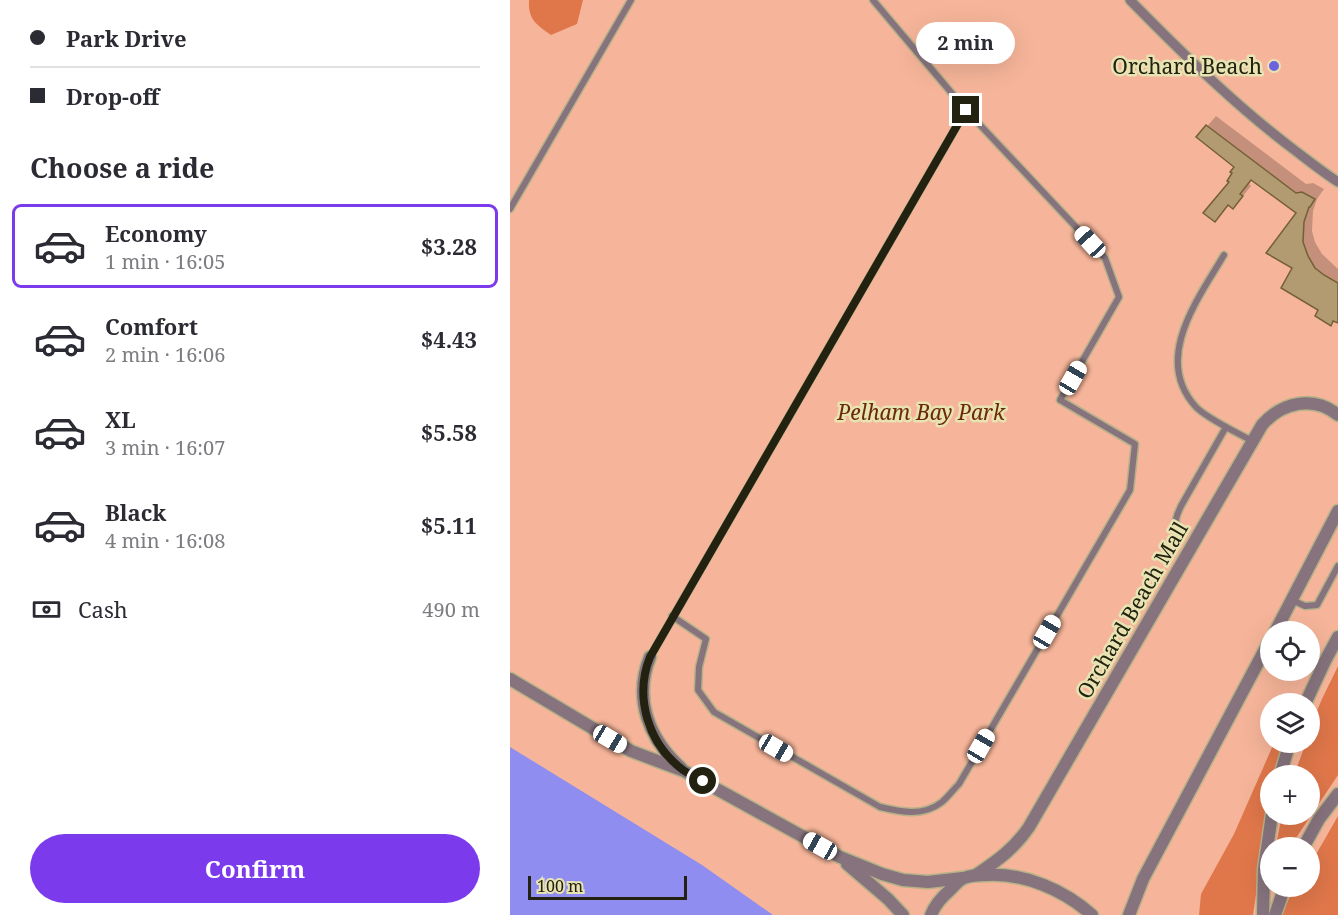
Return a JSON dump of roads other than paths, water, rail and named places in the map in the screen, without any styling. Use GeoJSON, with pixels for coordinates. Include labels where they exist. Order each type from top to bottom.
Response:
{"type":"FeatureCollection","features":[{"type":"Feature","properties":{"kind":"street"},"geometry":{"type":"LineString","coordinates":[[1130,0],[1233,100],[1277,137],[1338,182]]}},
{"type":"Feature","properties":{"kind":"street","name":"Orchard Beach Mall"},"geometry":{"type":"LineString","coordinates":[[976,875],[1007,853],[1029,827],[1252,441],[1269,417],[1288,406],[1303,403],[1330,408],[1338,415]]}},
{"type":"Feature","properties":{"kind":"street"},"geometry":{"type":"LineString","coordinates":[[1281,621],[1338,511]]}},
{"type":"Feature","properties":{"kind":"street"},"geometry":{"type":"LineString","coordinates":[[1310,693],[1338,638]]}},
{"type":"Feature","properties":{"kind":"street"},"geometry":{"type":"LineString","coordinates":[[650,657],[645,673],[643,693],[646,715],[663,750],[684,771]]}},
{"type":"Feature","properties":{"kind":"street"},"geometry":{"type":"LineString","coordinates":[[1129,915],[1143,879],[1260,659]]}},
{"type":"Feature","properties":{"kind":"street"},"geometry":{"type":"LineString","coordinates":[[510,679],[631,751],[684,771],[840,857],[903,880],[928,882],[976,875],[1002,875],[1036,882],[1058,891],[1092,915]]}},
{"type":"Feature","properties":{"kind":"street"},"geometry":{"type":"LineString","coordinates":[[1309,837],[1319,819],[1338,794]]}},
{"type":"Feature","properties":{"kind":"street"},"geometry":{"type":"LineString","coordinates":[[1263,915],[1264,869],[1270,825]]}},
{"type":"Feature","properties":{"kind":"street"},"geometry":{"type":"LineString","coordinates":[[840,857],[903,915]]}},
{"type":"Feature","properties":{"kind":"street"},"geometry":{"type":"LineString","coordinates":[[931,915],[942,897],[963,878]]}},
{"type":"Feature","properties":{"kind":"street"},"geometry":{"type":"LineString","coordinates":[[1275,915],[1281,897]]}},
{"type":"Feature","properties":{"kind":"lane"},"geometry":{"type":"LineString","coordinates":[[510,208],[631,0]]}},
{"type":"Feature","properties":{"kind":"lane"},"geometry":{"type":"LineString","coordinates":[[672,616],[706,639],[699,666],[698,690],[714,712],[880,807],[901,813],[923,811],[940,803],[959,784],[1130,490],[1135,444],[1060,400],[1119,297],[1105,258],[966,110],[873,0]]}},
{"type":"Feature","properties":{"kind":"lane"},"geometry":{"type":"LineString","coordinates":[[650,657],[966,110]]}},
{"type":"Feature","properties":{"kind":"lane"},"geometry":{"type":"LineString","coordinates":[[1224,255],[1192,310],[1178,351],[1178,370],[1180,382],[1197,409],[1252,441]]}},
{"type":"Feature","properties":{"kind":"lane"},"geometry":{"type":"LineString","coordinates":[[1181,531],[1176,524],[1176,518],[1181,506],[1226,427]]}},
{"type":"Feature","properties":{"kind":"lane"},"geometry":{"type":"LineString","coordinates":[[1292,600],[1305,606],[1317,605],[1338,566]]}},
{"type":"Feature","properties":{"kind":"place","name":"Orchard Beach"},"geometry":{"type":"Point","coordinates":[1274,66]}},
{"type":"Feature","properties":{"kind":"park label","name":"Pelham Bay Park"},"geometry":{"type":"Point","coordinates":[921,412]}}]}
